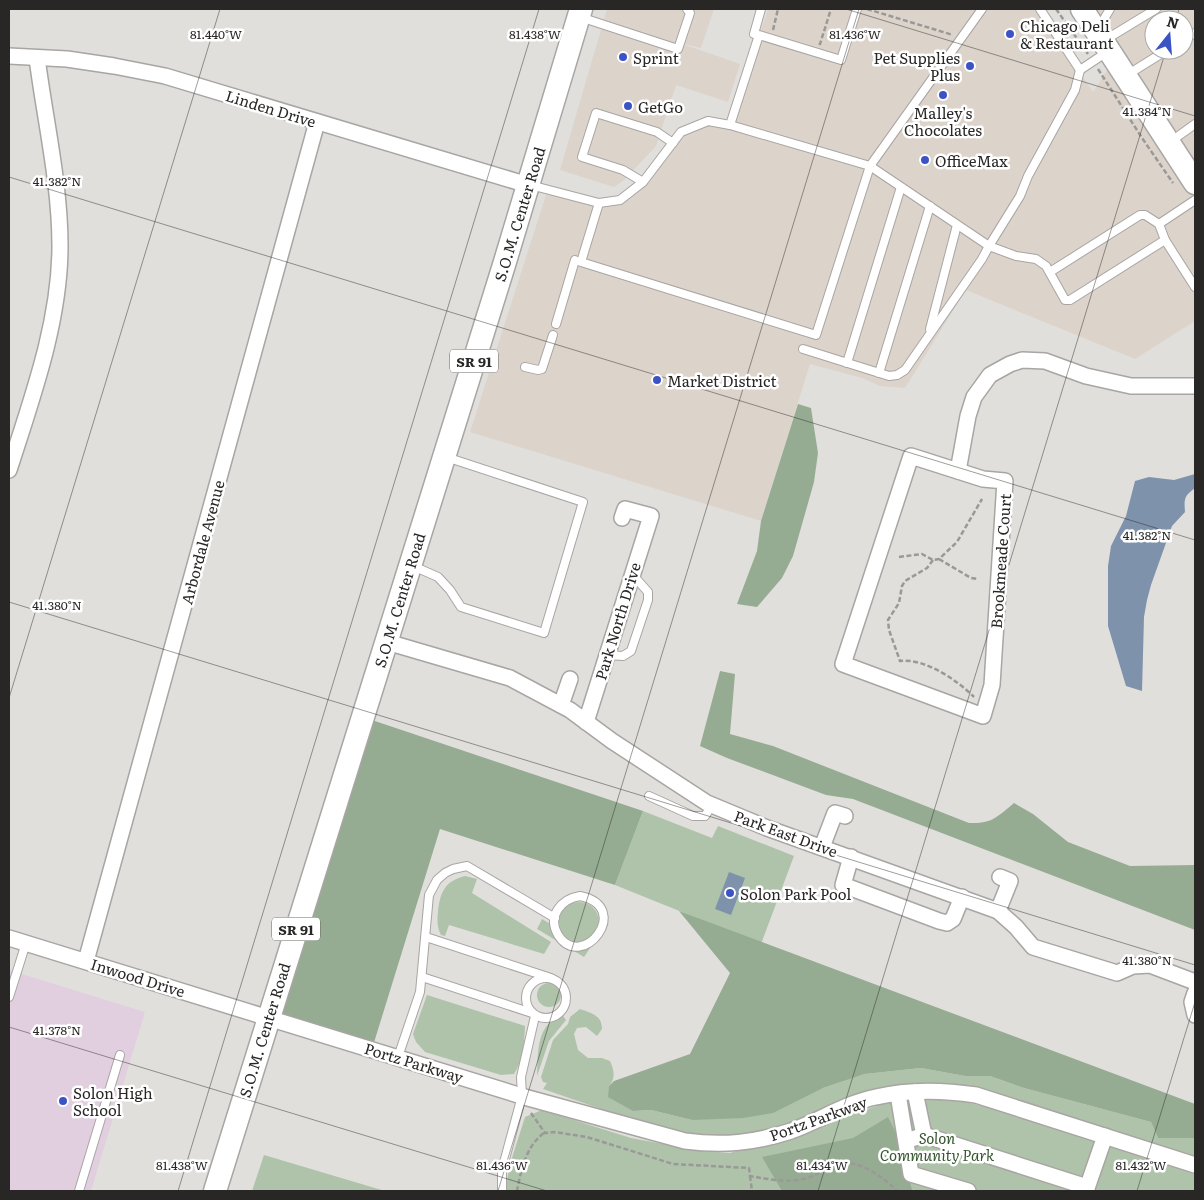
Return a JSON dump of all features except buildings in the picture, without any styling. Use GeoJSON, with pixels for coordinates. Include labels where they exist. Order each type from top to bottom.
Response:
{"type":"FeatureCollection","features":[{"type":"Feature","properties":{"kind":"main road"},"geometry":{"type":"LineString","coordinates":[[1082,9],[1101,46],[1126,76],[1195,183]]}},
{"type":"Feature","properties":{"kind":"main road","name":"S.O.M. Center Road"},"geometry":{"type":"LineString","coordinates":[[215,1191],[387,642],[580,12]]}},
{"type":"Feature","properties":{"kind":"street","name":"Linden Drive"},"geometry":{"type":"LineString","coordinates":[[9,56],[67,59],[166,76],[528,185]]}},
{"type":"Feature","properties":{"kind":"street"},"geometry":{"type":"LineString","coordinates":[[9,470],[34,391],[46,345],[58,285],[60,246],[57,199],[37,58]]}},
{"type":"Feature","properties":{"kind":"street","name":"Arbordale Avenue"},"geometry":{"type":"LineString","coordinates":[[86,962],[317,122]]}},
{"type":"Feature","properties":{"kind":"street"},"geometry":{"type":"LineString","coordinates":[[958,471],[968,416],[974,397],[990,375],[1010,364],[1022,360],[1045,361],[1086,376],[1131,386],[1195,386]]}},
{"type":"Feature","properties":{"kind":"street","name":"Brookmeade Court"},"geometry":{"type":"LineString","coordinates":[[911,456],[958,471],[984,479],[1005,481],[992,684],[983,716],[843,664],[911,456]]}},
{"type":"Feature","properties":{"kind":"street","name":"Park North Drive"},"geometry":{"type":"LineString","coordinates":[[586,722],[651,516],[625,509],[622,518]]}},
{"type":"Feature","properties":{"kind":"street","name":"Park East Drive"},"geometry":{"type":"LineString","coordinates":[[387,642],[510,678],[561,705],[638,759],[712,805],[998,911],[1016,927],[1033,947],[1117,973],[1152,959],[1195,982]]}},
{"type":"Feature","properties":{"kind":"street"},"geometry":{"type":"LineString","coordinates":[[561,705],[570,679]]}},
{"type":"Feature","properties":{"kind":"street"},"geometry":{"type":"LineString","coordinates":[[822,847],[835,813],[845,816]]}},
{"type":"Feature","properties":{"kind":"street"},"geometry":{"type":"LineString","coordinates":[[851,857],[843,885],[939,921],[947,923],[953,919],[962,897]]}},
{"type":"Feature","properties":{"kind":"street"},"geometry":{"type":"LineString","coordinates":[[998,911],[1010,881],[1000,877]]}},
{"type":"Feature","properties":{"kind":"street","name":"Inwood Drive"},"geometry":{"type":"LineString","coordinates":[[9,938],[268,1017]]}},
{"type":"Feature","properties":{"kind":"street"},"geometry":{"type":"LineString","coordinates":[[1195,993],[1192,1002],[1195,1015]]}},
{"type":"Feature","properties":{"kind":"street","name":"Portz Parkway"},"geometry":{"type":"LineString","coordinates":[[268,1017],[522,1096],[667,1137],[710,1144],[734,1144],[763,1139],[792,1130],[876,1097],[915,1092],[951,1091],[976,1096],[1195,1165]]}},
{"type":"Feature","properties":{"kind":"street"},"geometry":{"type":"LineString","coordinates":[[915,1092],[924,1135]]}},
{"type":"Feature","properties":{"kind":"street"},"geometry":{"type":"LineString","coordinates":[[898,1094],[911,1174],[968,1191]]}},
{"type":"Feature","properties":{"kind":"street"},"geometry":{"type":"LineString","coordinates":[[906,1141],[924,1135],[1086,1189],[1105,1136]]}},
{"type":"Feature","properties":{"kind":"lane"},"geometry":{"type":"LineString","coordinates":[[754,34],[761,9]]}},
{"type":"Feature","properties":{"kind":"lane"},"geometry":{"type":"LineString","coordinates":[[730,126],[760,35],[841,60],[857,9]]}},
{"type":"Feature","properties":{"kind":"lane"},"geometry":{"type":"LineString","coordinates":[[599,203],[580,262],[816,335],[870,166],[982,9]]}},
{"type":"Feature","properties":{"kind":"lane"},"geometry":{"type":"LineString","coordinates":[[1040,9],[1080,70]]}},
{"type":"Feature","properties":{"kind":"lane"},"geometry":{"type":"LineString","coordinates":[[1101,46],[1110,9]]}},
{"type":"Feature","properties":{"kind":"lane"},"geometry":{"type":"LineString","coordinates":[[803,349],[889,376],[897,375],[905,370],[928,334],[982,259],[1020,196],[1028,176],[1075,90],[1080,70],[1101,46],[1156,9]]}},
{"type":"Feature","properties":{"kind":"lane"},"geometry":{"type":"LineString","coordinates":[[580,12],[678,49],[689,11]]}},
{"type":"Feature","properties":{"kind":"lane"},"geometry":{"type":"LineString","coordinates":[[1126,76],[1152,60]]}},
{"type":"Feature","properties":{"kind":"lane"},"geometry":{"type":"LineString","coordinates":[[643,182],[623,170],[582,157],[596,113],[657,132],[673,143]]}},
{"type":"Feature","properties":{"kind":"lane"},"geometry":{"type":"LineString","coordinates":[[528,185],[599,203],[620,200],[643,182],[681,132],[708,121],[870,166],[989,246],[1016,256],[1036,260],[1046,266],[1064,300],[1070,300],[1165,240]]}},
{"type":"Feature","properties":{"kind":"lane"},"geometry":{"type":"LineString","coordinates":[[1170,142],[1195,124]]}},
{"type":"Feature","properties":{"kind":"lane"},"geometry":{"type":"LineString","coordinates":[[847,363],[901,187]]}},
{"type":"Feature","properties":{"kind":"lane"},"geometry":{"type":"LineString","coordinates":[[1159,224],[1195,200]]}},
{"type":"Feature","properties":{"kind":"lane"},"geometry":{"type":"LineString","coordinates":[[879,373],[930,206]]}},
{"type":"Feature","properties":{"kind":"lane"},"geometry":{"type":"LineString","coordinates":[[1050,272],[1140,215],[1144,215],[1159,224],[1165,240],[1195,287]]}},
{"type":"Feature","properties":{"kind":"lane"},"geometry":{"type":"LineString","coordinates":[[928,334],[957,224]]}},
{"type":"Feature","properties":{"kind":"lane"},"geometry":{"type":"LineString","coordinates":[[556,324],[575,260]]}},
{"type":"Feature","properties":{"kind":"lane"},"geometry":{"type":"LineString","coordinates":[[525,368],[542,369],[553,335]]}},
{"type":"Feature","properties":{"kind":"lane"},"geometry":{"type":"LineString","coordinates":[[410,565],[438,577],[450,590],[460,607],[544,634],[583,502],[444,457]]}},
{"type":"Feature","properties":{"kind":"lane"},"geometry":{"type":"LineString","coordinates":[[607,655],[623,656],[631,651],[648,600],[648,592],[632,574]]}},
{"type":"Feature","properties":{"kind":"lane"},"geometry":{"type":"LineString","coordinates":[[649,796],[693,816],[705,816],[712,805]]}},
{"type":"Feature","properties":{"kind":"lane"},"geometry":{"type":"LineString","coordinates":[[398,1057],[420,992],[429,895],[437,880],[453,869],[467,866],[555,918]]}},
{"type":"Feature","properties":{"kind":"lane"},"geometry":{"type":"LineString","coordinates":[[580,896],[596,902],[602,909],[604,916],[603,923],[595,938],[590,944],[582,946],[574,946],[560,938],[556,931],[555,918],[558,907],[564,901],[580,896]]}},
{"type":"Feature","properties":{"kind":"lane"},"geometry":{"type":"LineString","coordinates":[[422,977],[542,1018],[558,1015],[566,1003],[564,987],[551,978],[426,937]]}},
{"type":"Feature","properties":{"kind":"lane"},"geometry":{"type":"LineString","coordinates":[[9,997],[26,943]]}},
{"type":"Feature","properties":{"kind":"lane"},"geometry":{"type":"LineString","coordinates":[[534,1014],[527,1006],[528,988],[542,978],[551,978]]}},
{"type":"Feature","properties":{"kind":"lane"},"geometry":{"type":"LineString","coordinates":[[502,1191],[502,1170],[522,1096],[521,1077],[534,1014]]}},
{"type":"Feature","properties":{"kind":"lane"},"geometry":{"type":"LineString","coordinates":[[78,1191],[120,1055]]}},
{"type":"Feature","properties":{"kind":"path"},"geometry":{"type":"LineString","coordinates":[[778,9],[772,30],[780,32]]}},
{"type":"Feature","properties":{"kind":"path"},"geometry":{"type":"LineString","coordinates":[[812,41],[820,44],[831,9]]}},
{"type":"Feature","properties":{"kind":"path"},"geometry":{"type":"LineString","coordinates":[[867,9],[961,38]]}},
{"type":"Feature","properties":{"kind":"path"},"geometry":{"type":"LineString","coordinates":[[1056,9],[1101,46],[1142,138],[1188,205]]}},
{"type":"Feature","properties":{"kind":"path"},"geometry":{"type":"LineString","coordinates":[[939,560],[958,542],[982,498]]}},
{"type":"Feature","properties":{"kind":"path"},"geometry":{"type":"LineString","coordinates":[[899,557],[922,554],[932,560],[939,560],[971,578],[978,579]]}},
{"type":"Feature","properties":{"kind":"path"},"geometry":{"type":"LineString","coordinates":[[932,560],[927,568],[905,581],[902,586],[899,603],[888,620],[889,630],[900,661],[907,660],[941,671],[959,682],[976,699]]}},
{"type":"Feature","properties":{"kind":"path"},"geometry":{"type":"LineString","coordinates":[[530,1112],[545,1133]]}},
{"type":"Feature","properties":{"kind":"path"},"geometry":{"type":"LineString","coordinates":[[517,1191],[530,1149],[536,1140],[545,1133],[554,1132],[587,1137],[673,1164],[749,1168],[752,1191]]}},
{"type":"Feature","properties":{"kind":"path"},"geometry":{"type":"LineString","coordinates":[[750,1176],[796,1180],[813,1176],[838,1164],[849,1163],[879,1176],[898,1191]]}},
{"type":"Feature","properties":{"kind":"shaded area"},"geometry":{"type":"Polygon","coordinates":[[[607,9],[714,9],[701,48],[677,42],[740,64],[728,102],[676,85],[656,146],[624,180],[614,187],[560,170],[607,9]]]}},
{"type":"Feature","properties":{"kind":"shaded area"},"geometry":{"type":"Polygon","coordinates":[[[768,9],[1038,9],[1093,92],[1115,58],[1082,9],[1195,9],[1195,321],[1135,359],[966,290],[905,388],[880,386],[862,378],[810,364],[761,521],[470,432],[546,195],[599,203],[620,200],[643,182],[681,132],[708,121],[730,125],[768,9]]]}},
{"type":"Feature","properties":{"kind":"shaded area","name":"Solon High School"},"geometry":{"type":"Polygon","coordinates":[[[9,970],[145,1012],[91,1191],[9,1191],[9,970]]]}},
{"type":"Feature","properties":{"kind":"green space"},"geometry":{"type":"Polygon","coordinates":[[[798,404],[811,408],[818,453],[814,482],[793,556],[782,578],[757,607],[737,604],[757,551],[761,521],[798,404]]]}},
{"type":"Feature","properties":{"kind":"green space"},"geometry":{"type":"Polygon","coordinates":[[[720,671],[735,674],[730,734],[773,746],[969,823],[994,819],[1014,803],[1033,814],[1068,842],[1130,866],[1195,865],[1195,930],[853,799],[826,795],[700,746],[720,671]]]}},
{"type":"Feature","properties":{"kind":"green space"},"geometry":{"type":"Polygon","coordinates":[[[363,717],[643,811],[615,885],[440,829],[372,1049],[268,1017],[363,717]]]}},
{"type":"Feature","properties":{"kind":"green space"},"geometry":{"type":"Polygon","coordinates":[[[643,811],[712,838],[718,826],[794,856],[761,944],[615,885],[643,811]]]}},
{"type":"Feature","properties":{"kind":"green space"},"geometry":{"type":"Polygon","coordinates":[[[465,876],[477,879],[472,893],[551,942],[544,954],[449,925],[445,936],[441,935],[437,918],[442,893],[448,884],[465,876]]]}},
{"type":"Feature","properties":{"kind":"green space"},"geometry":{"type":"Polygon","coordinates":[[[575,902],[583,902],[590,905],[596,911],[599,922],[596,933],[590,939],[583,942],[575,942],[568,939],[562,933],[559,926],[559,918],[562,911],[568,905],[575,902]]]}},
{"type":"Feature","properties":{"kind":"green space"},"geometry":{"type":"Polygon","coordinates":[[[679,911],[1195,1104],[1195,1138],[1158,1138],[1151,1122],[1024,1088],[990,1076],[965,1076],[921,1068],[865,1074],[823,1088],[773,1113],[743,1118],[692,1120],[651,1110],[633,1111],[608,1097],[609,1086],[614,1081],[690,1054],[730,973],[679,911]]]}},
{"type":"Feature","properties":{"kind":"green space"},"geometry":{"type":"Polygon","coordinates":[[[542,919],[552,925],[562,943],[592,945],[584,957],[537,929],[542,919]]]}},
{"type":"Feature","properties":{"kind":"green space"},"geometry":{"type":"Polygon","coordinates":[[[549,983],[558,986],[561,995],[558,1004],[549,1007],[540,1004],[537,995],[540,986],[549,983]]]}},
{"type":"Feature","properties":{"kind":"green space"},"geometry":{"type":"Polygon","coordinates":[[[427,995],[525,1026],[522,1057],[514,1074],[501,1075],[425,1052],[416,1042],[413,1034],[427,995]]]}},
{"type":"Feature","properties":{"kind":"green space"},"geometry":{"type":"Polygon","coordinates":[[[580,1009],[592,1013],[598,1018],[602,1024],[602,1029],[597,1036],[586,1027],[577,1028],[574,1034],[578,1050],[588,1058],[602,1058],[610,1061],[614,1074],[609,1086],[633,1111],[651,1110],[692,1120],[823,1088],[865,1074],[921,1068],[965,1076],[990,1076],[1024,1088],[1151,1122],[1158,1138],[1195,1138],[1195,1157],[979,1088],[941,1083],[901,1085],[858,1095],[798,1121],[763,1131],[735,1136],[705,1136],[668,1132],[543,1089],[547,1083],[543,1082],[541,1077],[553,1040],[568,1024],[570,1017],[580,1009]]]}},
{"type":"Feature","properties":{"kind":"green space"},"geometry":{"type":"Polygon","coordinates":[[[563,1016],[566,1020],[549,1041],[537,1076],[539,1046],[543,1032],[552,1021],[563,1016]]]}},
{"type":"Feature","properties":{"kind":"green space","name":"Solon Community Park"},"geometry":{"type":"Polygon","coordinates":[[[951,1099],[1006,1111],[1195,1174],[1195,1191],[505,1191],[510,1164],[525,1117],[542,1110],[631,1138],[701,1151],[730,1153],[889,1102],[951,1099]]]}},
{"type":"Feature","properties":{"kind":"green space"},"geometry":{"type":"Polygon","coordinates":[[[888,1117],[898,1137],[912,1190],[915,1191],[782,1191],[762,1157],[853,1138],[888,1117]]]}},
{"type":"Feature","properties":{"kind":"green space"},"geometry":{"type":"Polygon","coordinates":[[[264,1155],[385,1191],[252,1191],[264,1155]]]}},
{"type":"Feature","properties":{"kind":"water"},"geometry":{"type":"Polygon","coordinates":[[[1195,474],[1195,488],[1186,498],[1185,512],[1172,526],[1147,600],[1144,617],[1142,691],[1126,686],[1108,626],[1108,566],[1111,546],[1126,516],[1135,481],[1149,477],[1174,480],[1195,474]]]}},
{"type":"Feature","properties":{"kind":"water","name":"Solon Park Pool"},"geometry":{"type":"Polygon","coordinates":[[[729,872],[745,878],[731,915],[715,909],[729,872]]]}},
{"type":"Feature","properties":{"kind":"place","name":"Chicago Deli & Restaurant"},"geometry":{"type":"Point","coordinates":[1010,34]}},
{"type":"Feature","properties":{"kind":"place","name":"Sprint"},"geometry":{"type":"Point","coordinates":[623,57]}},
{"type":"Feature","properties":{"kind":"place","name":"Pet Supplies Plus"},"geometry":{"type":"Point","coordinates":[970,66]}},
{"type":"Feature","properties":{"kind":"place","name":"Malley's Chocolates"},"geometry":{"type":"Point","coordinates":[943,95]}},
{"type":"Feature","properties":{"kind":"place","name":"GetGo"},"geometry":{"type":"Point","coordinates":[628,106]}},
{"type":"Feature","properties":{"kind":"place","name":"OfficeMax"},"geometry":{"type":"Point","coordinates":[925,160]}},
{"type":"Feature","properties":{"kind":"place","name":"Market District"},"geometry":{"type":"Point","coordinates":[657,380]}},
{"type":"Feature","properties":{"kind":"place","name":"Solon Park Pool"},"geometry":{"type":"Point","coordinates":[730,893]}},
{"type":"Feature","properties":{"kind":"place","name":"Solon High School"},"geometry":{"type":"Point","coordinates":[63,1101]}}]}
